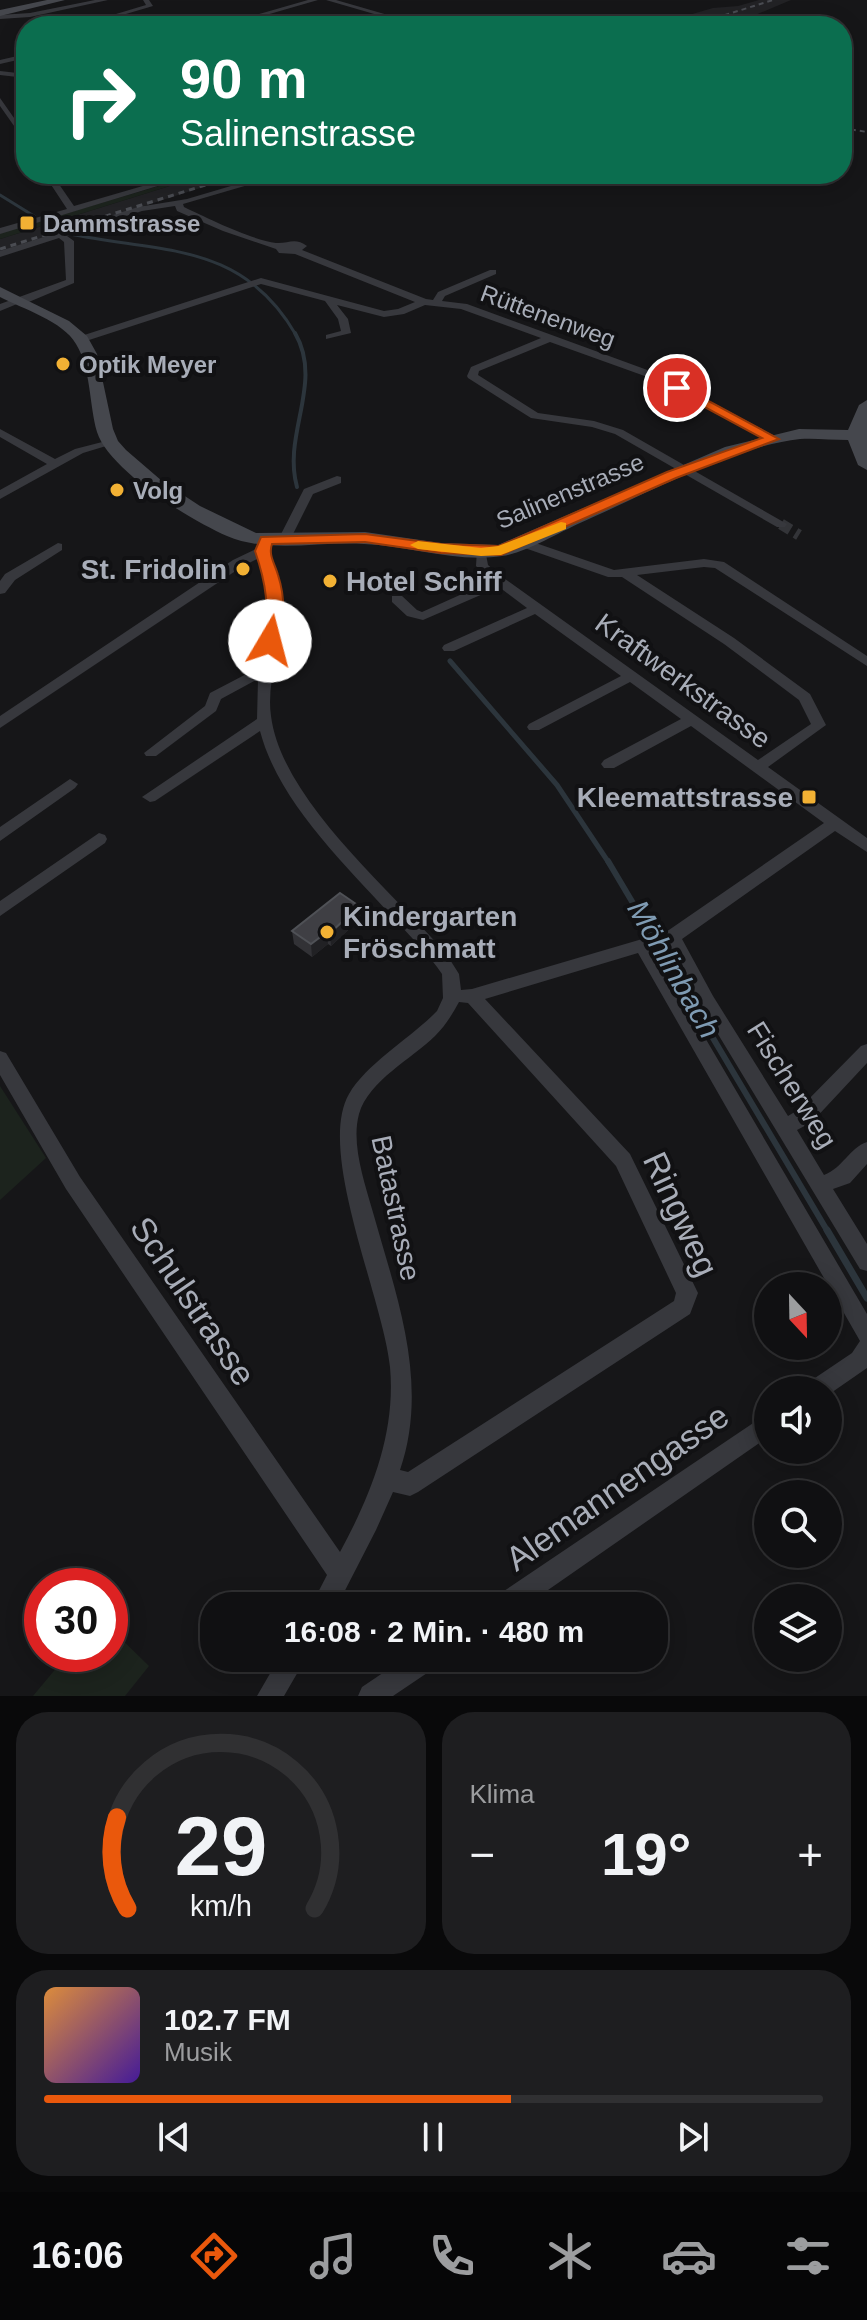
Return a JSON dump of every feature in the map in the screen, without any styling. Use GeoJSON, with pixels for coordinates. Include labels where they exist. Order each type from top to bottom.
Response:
{"type":"FeatureCollection","features":[{"type":"Feature","properties":{"kind":"street"},"geometry":{"type":"LineString","coordinates":[[0,15],[60,0]]}},
{"type":"Feature","properties":{"kind":"street"},"geometry":{"type":"LineString","coordinates":[[19,16],[105,0]]}},
{"type":"Feature","properties":{"kind":"street"},"geometry":{"type":"LineString","coordinates":[[113,16],[150,6],[146,0]]}},
{"type":"Feature","properties":{"kind":"street"},"geometry":{"type":"LineString","coordinates":[[257,16],[315,0]]}},
{"type":"Feature","properties":{"kind":"street"},"geometry":{"type":"LineString","coordinates":[[329,0],[389,16]]}},
{"type":"Feature","properties":{"kind":"street"},"geometry":{"type":"LineString","coordinates":[[0,15],[14,17]]}},
{"type":"Feature","properties":{"kind":"street"},"geometry":{"type":"LineString","coordinates":[[2,106],[16,126]]}},
{"type":"Feature","properties":{"kind":"street"},"geometry":{"type":"LineString","coordinates":[[55,184],[72,210]]}},
{"type":"Feature","properties":{"kind":"street"},"geometry":{"type":"LineString","coordinates":[[0,231],[159,184]]}},
{"type":"Feature","properties":{"kind":"street"},"geometry":{"type":"LineString","coordinates":[[0,254],[141,209],[244,185]]}},
{"type":"Feature","properties":{"kind":"street"},"geometry":{"type":"LineString","coordinates":[[178,202],[180,209],[222,228],[280,247],[286,243],[299,244],[301,249],[296,251],[430,302]]}},
{"type":"Feature","properties":{"kind":"street"},"geometry":{"type":"LineString","coordinates":[[0,308],[71,281],[69,241],[65,233]]}},
{"type":"Feature","properties":{"kind":"street","name":"Rüttenenweg"},"geometry":{"type":"LineString","coordinates":[[82,339],[245,284],[272,282],[384,314],[430,302],[441,294],[493,272]]}},
{"type":"Feature","properties":{"kind":"street"},"geometry":{"type":"LineString","coordinates":[[0,291],[64,324],[82,339],[89,354],[110,443],[79,451],[0,495]]}},
{"type":"Feature","properties":{"kind":"street"},"geometry":{"type":"LineString","coordinates":[[329,300],[343,319],[346,333],[330,337]]}},
{"type":"Feature","properties":{"kind":"street","name":"Rüttenenweg"},"geometry":{"type":"LineString","coordinates":[[430,302],[463,306],[657,377],[773,439]]}},
{"type":"Feature","properties":{"kind":"street"},"geometry":{"type":"LineString","coordinates":[[550,338],[475,369],[472,376],[535,416],[606,426],[781,524]]}},
{"type":"Feature","properties":{"kind":"street"},"geometry":{"type":"LineString","coordinates":[[867,405],[857,421],[855,435],[859,453],[867,465]]}},
{"type":"Feature","properties":{"kind":"street"},"geometry":{"type":"LineString","coordinates":[[0,432],[55,464]]}},
{"type":"Feature","properties":{"kind":"street","name":"Salinenstrasse"},"geometry":{"type":"LineString","coordinates":[[110,443],[156,485],[194,510],[233,532],[271,544],[365,538],[481,552],[501,551],[523,543],[687,469],[773,439],[799,434],[855,435]]}},
{"type":"Feature","properties":{"kind":"street"},"geometry":{"type":"LineString","coordinates":[[0,723],[271,544],[308,492],[337,480]]}},
{"type":"Feature","properties":{"kind":"street"},"geometry":{"type":"LineString","coordinates":[[523,543],[603,572],[627,574],[704,563],[719,565],[867,662]]}},
{"type":"Feature","properties":{"kind":"street"},"geometry":{"type":"LineString","coordinates":[[271,544],[277,612],[264,670],[264,721],[291,782],[337,846],[447,968],[463,996],[672,937],[836,823]]}},
{"type":"Feature","properties":{"kind":"street"},"geometry":{"type":"LineString","coordinates":[[0,590],[10,577],[58,547]]}},
{"type":"Feature","properties":{"kind":"street","name":"Kraftwerkstrasse"},"geometry":{"type":"LineString","coordinates":[[481,552],[482,566],[500,582],[867,846]]}},
{"type":"Feature","properties":{"kind":"street"},"geometry":{"type":"LineString","coordinates":[[627,574],[729,641],[805,697],[819,725],[758,767]]}},
{"type":"Feature","properties":{"kind":"street"},"geometry":{"type":"LineString","coordinates":[[397,599],[412,613],[423,616],[500,582]]}},
{"type":"Feature","properties":{"kind":"street"},"geometry":{"type":"LineString","coordinates":[[449,648],[537,608]]}},
{"type":"Feature","properties":{"kind":"street"},"geometry":{"type":"LineString","coordinates":[[151,753],[211,708],[215,696],[264,670]]}},
{"type":"Feature","properties":{"kind":"street"},"geometry":{"type":"LineString","coordinates":[[534,727],[631,676]]}},
{"type":"Feature","properties":{"kind":"street"},"geometry":{"type":"LineString","coordinates":[[609,764],[691,720]]}},
{"type":"Feature","properties":{"kind":"street"},"geometry":{"type":"LineString","coordinates":[[150,797],[264,721]]}},
{"type":"Feature","properties":{"kind":"street"},"geometry":{"type":"LineString","coordinates":[[0,835],[70,784]]}},
{"type":"Feature","properties":{"kind":"street"},"geometry":{"type":"LineString","coordinates":[[0,910],[99,839]]}},
{"type":"Feature","properties":{"kind":"street","name":"Fischerweg"},"geometry":{"type":"LineString","coordinates":[[672,937],[707,1001],[787,1126],[867,1262]]}},
{"type":"Feature","properties":{"kind":"street"},"geometry":{"type":"LineString","coordinates":[[642,945],[867,1334]]}},
{"type":"Feature","properties":{"kind":"street","name":"Batastrasse"},"geometry":{"type":"LineString","coordinates":[[331,1592],[360,1541],[400,1439],[401,1369],[355,1183],[348,1139],[349,1113],[358,1093],[463,996]]}},
{"type":"Feature","properties":{"kind":"street","name":"Ringweg"},"geometry":{"type":"LineString","coordinates":[[385,1479],[410,1484],[671,1315],[688,1300],[623,1160],[463,996]]}},
{"type":"Feature","properties":{"kind":"street"},"geometry":{"type":"LineString","coordinates":[[787,1126],[805,1116],[867,1051]]}},
{"type":"Feature","properties":{"kind":"street","name":"Schulstrasse"},"geometry":{"type":"LineString","coordinates":[[0,1058],[73,1183],[341,1575]]}},
{"type":"Feature","properties":{"kind":"street"},"geometry":{"type":"LineString","coordinates":[[821,1185],[843,1177],[867,1150]]}},
{"type":"Feature","properties":{"kind":"street"},"geometry":{"type":"LineString","coordinates":[[837,1376],[860,1360],[867,1349]]}},
{"type":"Feature","properties":{"kind":"street","name":"Alemannengasse"},"geometry":{"type":"LineString","coordinates":[[524,1592],[754,1434]]}},
{"type":"Feature","properties":{"kind":"street"},"geometry":{"type":"LineString","coordinates":[[270,1696],[285,1672]]}},
{"type":"Feature","properties":{"kind":"street"},"geometry":{"type":"LineString","coordinates":[[371,1696],[406,1672]]}},
{"type":"Feature","properties":{"kind":"shaded area"},"geometry":{"type":"Polygon","coordinates":[[[759,0],[791,0],[753,16],[685,16],[713,8],[759,0]]]}},
{"type":"Feature","properties":{"kind":"shaded area"},"geometry":{"type":"Polygon","coordinates":[[[165,184],[176,184],[0,239],[0,233],[165,184]]]}},
{"type":"Feature","properties":{"kind":"shaded area"},"geometry":{"type":"Polygon","coordinates":[[[176,184],[213,184],[0,252],[0,239],[176,184]]]}},
{"type":"Feature","properties":{"kind":"shaded area"},"geometry":{"type":"Polygon","coordinates":[[[0,1086],[46,1158],[0,1200],[0,1086]]]}},
{"type":"Feature","properties":{"kind":"shaded area"},"geometry":{"type":"Polygon","coordinates":[[[128,1646],[149,1666],[125,1696],[33,1696],[53,1672],[128,1672],[128,1646]]]}},
{"type":"Feature","properties":{"kind":"building"},"geometry":{"type":"Polygon","coordinates":[[[340,893],[359,906],[330,933],[311,944],[292,931],[340,893]]]}},
{"type":"Feature","properties":{"kind":"waterway","name":"Möhlinbach"},"geometry":{"type":"LineString","coordinates":[[0,195],[34,216]]}},
{"type":"Feature","properties":{"kind":"waterway","name":"Möhlinbach"},"geometry":{"type":"LineString","coordinates":[[70,234],[197,256],[225,267],[251,282],[275,304],[296,334]]}},
{"type":"Feature","properties":{"kind":"waterway","name":"Möhlinbach"},"geometry":{"type":"LineString","coordinates":[[296,334],[303,352],[305,371],[294,448],[297,487]]}},
{"type":"Feature","properties":{"kind":"waterway","name":"Möhlinbach"},"geometry":{"type":"LineString","coordinates":[[450,661],[557,785],[609,863]]}},
{"type":"Feature","properties":{"kind":"waterway","name":"Möhlinbach"},"geometry":{"type":"LineString","coordinates":[[608,861],[828,1232]]}},
{"type":"Feature","properties":{"kind":"waterway","name":"Möhlinbach"},"geometry":{"type":"LineString","coordinates":[[827,1230],[867,1298]]}},
{"type":"Feature","properties":{"kind":"tunnel"},"geometry":{"type":"LineString","coordinates":[[781,524],[799,535]]}},
{"type":"Feature","properties":{"kind":"railway"},"geometry":{"type":"LineString","coordinates":[[722,16],[773,0]]}},
{"type":"Feature","properties":{"kind":"railway"},"geometry":{"type":"LineString","coordinates":[[852,130],[867,132]]}},
{"type":"Feature","properties":{"kind":"railway"},"geometry":{"type":"LineString","coordinates":[[0,249],[209,184]]}},
{"type":"Feature","properties":{"kind":"slow traffic"},"geometry":{"type":"LineString","coordinates":[[418,545],[481,552],[501,551],[561,526]]}},
{"type":"Feature","properties":{"kind":"place","name":"Dammstrasse"},"geometry":{"type":"Point","coordinates":[27,223]}},
{"type":"Feature","properties":{"kind":"place","name":"Optik Meyer"},"geometry":{"type":"Point","coordinates":[63,364]}},
{"type":"Feature","properties":{"kind":"place","name":"Volg"},"geometry":{"type":"Point","coordinates":[117,490]}},
{"type":"Feature","properties":{"kind":"place","name":"St. Fridolin"},"geometry":{"type":"Point","coordinates":[243,569]}},
{"type":"Feature","properties":{"kind":"place","name":"Hotel Schiff"},"geometry":{"type":"Point","coordinates":[330,581]}},
{"type":"Feature","properties":{"kind":"place","name":"Kleemattstrasse"},"geometry":{"type":"Point","coordinates":[809,797]}},
{"type":"Feature","properties":{"kind":"place","name":"Kindergarten Fröschmatt"},"geometry":{"type":"Point","coordinates":[327,932]}},
{"type":"Feature","properties":{"kind":"route"},"geometry":{"type":"LineString","coordinates":[[270,641],[277,612],[272,578],[262,551],[266,540],[365,538],[441,549],[501,551],[672,475],[731,451],[773,439],[677,388]]}}]}
